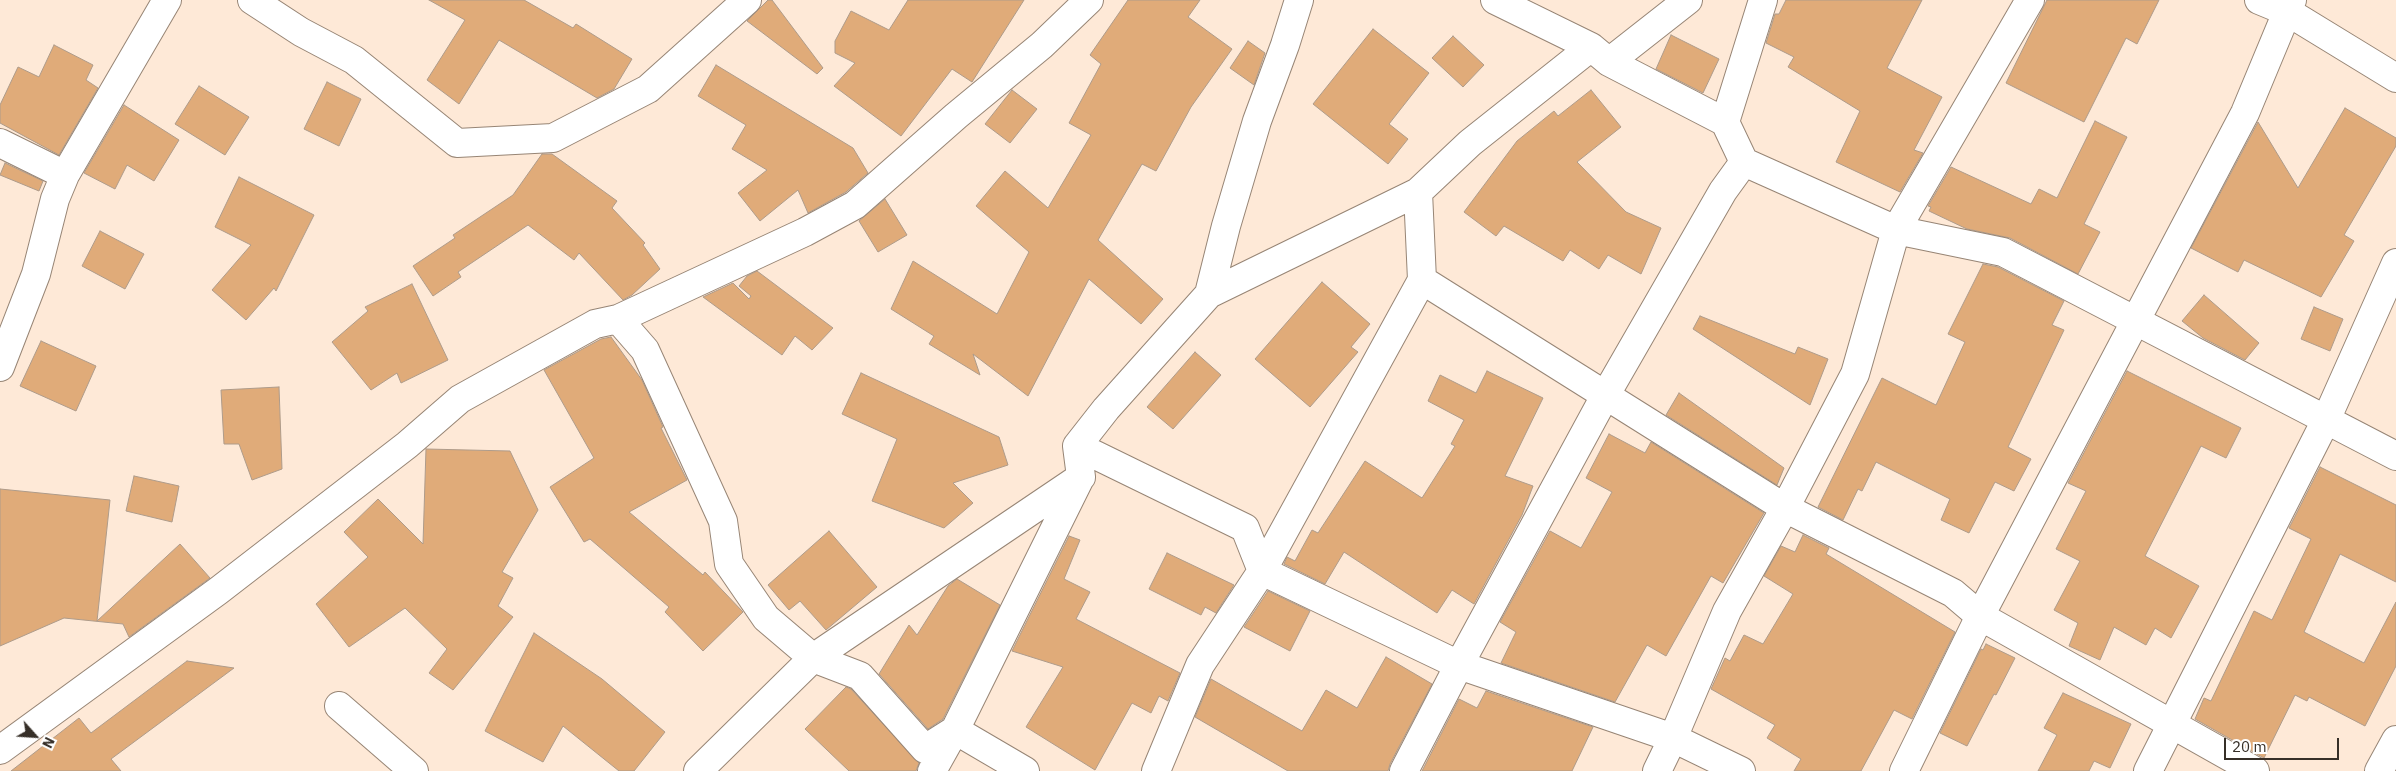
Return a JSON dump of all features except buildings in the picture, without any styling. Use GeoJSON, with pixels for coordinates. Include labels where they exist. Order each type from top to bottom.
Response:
{"type":"FeatureCollection","features":[{"type":"Feature","properties":{"kind":"street"},"geometry":{"type":"LineString","coordinates":[[0,367],[36,274],[56,199],[65,175],[167,0]]}},
{"type":"Feature","properties":{"kind":"street"},"geometry":{"type":"LineString","coordinates":[[252,0],[301,32],[354,60],[457,143],[553,138],[648,89],[747,0]]}},
{"type":"Feature","properties":{"kind":"street"},"geometry":{"type":"LineString","coordinates":[[0,750],[218,591],[406,445],[460,399],[595,324],[618,319],[805,232],[855,206],[956,116],[1042,45],[1089,0]]}},
{"type":"Feature","properties":{"kind":"street"},"geometry":{"type":"LineString","coordinates":[[1209,294],[1248,150],[1299,0]]}},
{"type":"Feature","properties":{"kind":"street"},"geometry":{"type":"LineString","coordinates":[[1495,0],[1725,122],[1744,162],[1896,230],[2003,252],[2396,456]]}},
{"type":"Feature","properties":{"kind":"street"},"geometry":{"type":"LineString","coordinates":[[932,771],[955,730],[1081,477],[1077,446],[1106,409],[1209,294],[1418,192],[1470,143],[1600,54],[1688,0]]}},
{"type":"Feature","properties":{"kind":"street"},"geometry":{"type":"LineString","coordinates":[[1725,122],[1763,0]]}},
{"type":"Feature","properties":{"kind":"street"},"geometry":{"type":"LineString","coordinates":[[1657,771],[1674,738],[1727,611],[1785,508],[1855,374],[1896,230],[2030,0]]}},
{"type":"Feature","properties":{"kind":"street"},"geometry":{"type":"LineString","coordinates":[[2260,0],[2290,6],[2396,78]]}},
{"type":"Feature","properties":{"kind":"street"},"geometry":{"type":"LineString","coordinates":[[1904,771],[1980,616],[2137,322],[2245,114],[2290,6]]}},
{"type":"Feature","properties":{"kind":"street"},"geometry":{"type":"LineString","coordinates":[[0,143],[65,175]]}},
{"type":"Feature","properties":{"kind":"street"},"geometry":{"type":"LineString","coordinates":[[1404,771],[1459,665],[1605,396],[1723,191],[1744,162]]}},
{"type":"Feature","properties":{"kind":"street"},"geometry":{"type":"LineString","coordinates":[[1156,771],[1200,665],[1262,571],[1422,280],[1418,192]]}},
{"type":"Feature","properties":{"kind":"street"},"geometry":{"type":"LineString","coordinates":[[2148,771],[2326,420],[2396,263]]}},
{"type":"Feature","properties":{"kind":"street"},"geometry":{"type":"LineString","coordinates":[[1422,280],[1785,508],[1953,593],[1980,616],[2255,771]]}},
{"type":"Feature","properties":{"kind":"street"},"geometry":{"type":"LineString","coordinates":[[618,319],[645,350],[723,521],[729,564],[766,618],[813,658],[860,676],[925,749],[955,730]]}},
{"type":"Feature","properties":{"kind":"street"},"geometry":{"type":"LineString","coordinates":[[1077,446],[1245,528],[1262,571],[1459,665],[1674,738],[1742,771]]}},
{"type":"Feature","properties":{"kind":"street"},"geometry":{"type":"LineString","coordinates":[[698,771],[813,658],[1081,477]]}},
{"type":"Feature","properties":{"kind":"street"},"geometry":{"type":"LineString","coordinates":[[339,706],[414,771]]}},
{"type":"Feature","properties":{"kind":"street"},"geometry":{"type":"LineString","coordinates":[[955,730],[1025,771]]}},
{"type":"Feature","properties":{"kind":"street"},"geometry":{"type":"LineString","coordinates":[[2379,771],[2396,740]]}}]}
